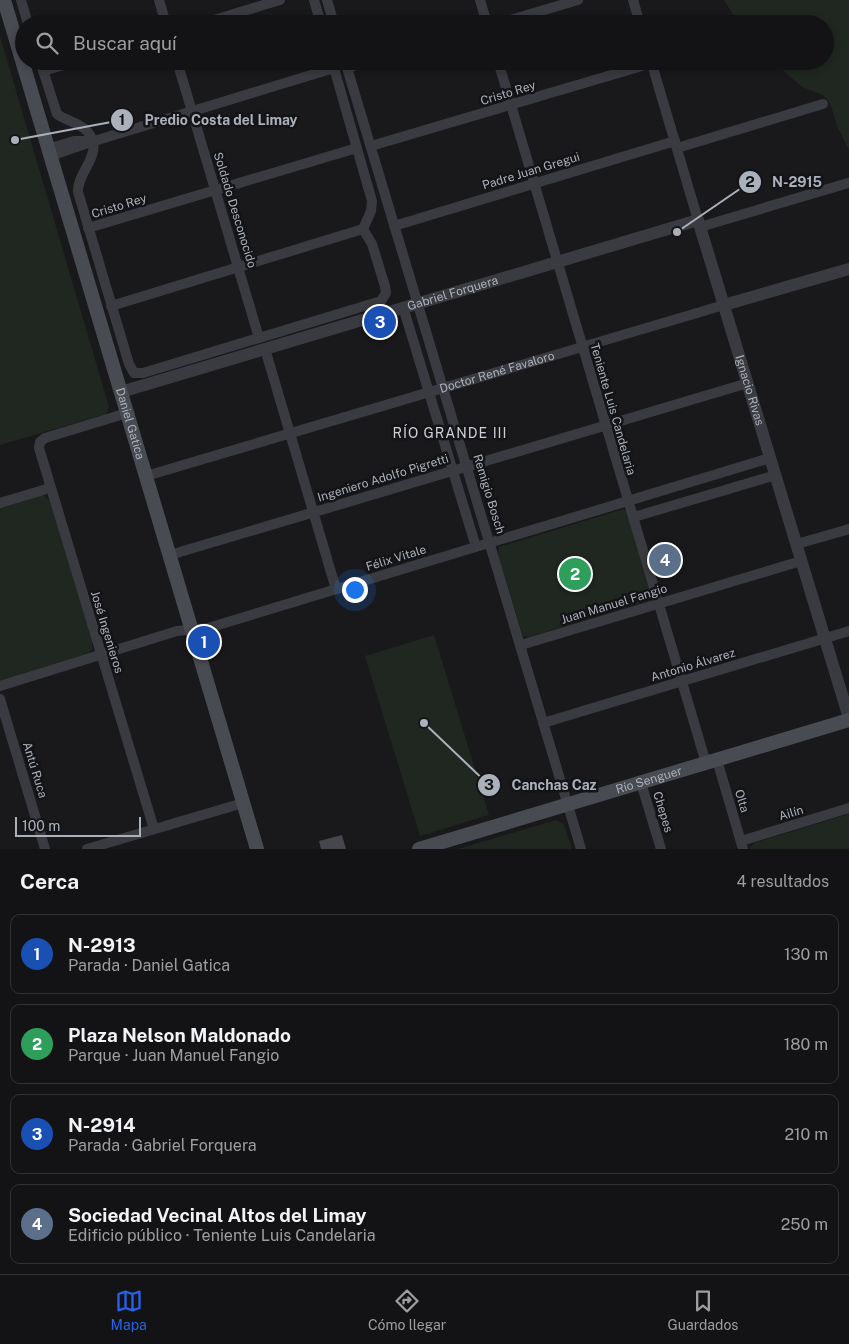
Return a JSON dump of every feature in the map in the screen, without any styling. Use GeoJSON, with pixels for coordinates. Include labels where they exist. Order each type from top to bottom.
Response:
{"type":"FeatureCollection","features":[{"type":"Feature","properties":{"kind":"main road","name":"Daniel Gatica"},"geometry":{"type":"LineString","coordinates":[[4,0],[15,37]]}},
{"type":"Feature","properties":{"kind":"main road","name":"Daniel Gatica"},"geometry":{"type":"LineString","coordinates":[[25,70],[257,849]]}},
{"type":"Feature","properties":{"kind":"main road","name":"Río Senguer"},"geometry":{"type":"LineString","coordinates":[[419,849],[849,719]]}},
{"type":"Feature","properties":{"kind":"street"},"geometry":{"type":"LineString","coordinates":[[21,0],[25,15]]}},
{"type":"Feature","properties":{"kind":"street"},"geometry":{"type":"LineString","coordinates":[[159,0],[163,15]]}},
{"type":"Feature","properties":{"kind":"street"},"geometry":{"type":"LineString","coordinates":[[231,15],[280,0]]}},
{"type":"Feature","properties":{"kind":"street"},"geometry":{"type":"LineString","coordinates":[[314,0],[318,15]]}},
{"type":"Feature","properties":{"kind":"street"},"geometry":{"type":"LineString","coordinates":[[327,0],[331,15]]}},
{"type":"Feature","properties":{"kind":"street"},"geometry":{"type":"LineString","coordinates":[[480,0],[484,15]]}},
{"type":"Feature","properties":{"kind":"street"},"geometry":{"type":"LineString","coordinates":[[527,15],[578,0]]}},
{"type":"Feature","properties":{"kind":"street"},"geometry":{"type":"LineString","coordinates":[[633,0],[637,15]]}},
{"type":"Feature","properties":{"kind":"street"},"geometry":{"type":"LineString","coordinates":[[43,70],[57,114],[85,130],[92,142]]}},
{"type":"Feature","properties":{"kind":"street","name":"Soldado Desconocido"},"geometry":{"type":"LineString","coordinates":[[180,70],[336,589]]}},
{"type":"Feature","properties":{"kind":"street"},"geometry":{"type":"LineString","coordinates":[[49,153],[74,141],[92,142],[318,70]]}},
{"type":"Feature","properties":{"kind":"street"},"geometry":{"type":"LineString","coordinates":[[111,306],[363,229],[373,204],[334,70]]}},
{"type":"Feature","properties":{"kind":"street","name":"Remigio Bosch"},"geometry":{"type":"LineString","coordinates":[[348,70],[581,849]]}},
{"type":"Feature","properties":{"kind":"street","name":"Teniente Luis Candelaria"},"geometry":{"type":"LineString","coordinates":[[501,70],[682,681],[711,762]]}},
{"type":"Feature","properties":{"kind":"street","name":"Cristo Rey"},"geometry":{"type":"LineString","coordinates":[[371,146],[626,70]]}},
{"type":"Feature","properties":{"kind":"street","name":"Ignacio Rivas"},"geometry":{"type":"LineString","coordinates":[[654,70],[849,719]]}},
{"type":"Feature","properties":{"kind":"street","name":"Padre Juan Gregui"},"geometry":{"type":"LineString","coordinates":[[394,226],[534,183],[823,104]]}},
{"type":"Feature","properties":{"kind":"street","name":"Daniel Gatica"},"geometry":{"type":"LineString","coordinates":[[92,142],[94,152],[78,189],[111,306],[130,367],[134,373]]}},
{"type":"Feature","properties":{"kind":"street","name":"Cristo Rey"},"geometry":{"type":"LineString","coordinates":[[88,228],[357,148]]}},
{"type":"Feature","properties":{"kind":"street","name":"Gabriel Forquera"},"geometry":{"type":"LineString","coordinates":[[134,373],[143,373],[403,308],[557,262],[848,182]]}},
{"type":"Feature","properties":{"kind":"street","name":"Gabriel Forquera"},"geometry":{"type":"LineString","coordinates":[[121,392],[375,303],[385,296],[385,286],[372,244],[363,229]]}},
{"type":"Feature","properties":{"kind":"street","name":"Doctor René Favaloro"},"geometry":{"type":"LineString","coordinates":[[146,476],[724,304],[849,269]]}},
{"type":"Feature","properties":{"kind":"street"},"geometry":{"type":"LineString","coordinates":[[403,308],[476,547]]}},
{"type":"Feature","properties":{"kind":"street","name":"Ingeniero Adolfo Pigretti"},"geometry":{"type":"LineString","coordinates":[[170,555],[748,382]]}},
{"type":"Feature","properties":{"kind":"street","name":"José Ingenieros"},"geometry":{"type":"LineString","coordinates":[[127,413],[44,438],[40,442],[39,450],[154,829]]}},
{"type":"Feature","properties":{"kind":"street","name":"Félix Vitale"},"geometry":{"type":"LineString","coordinates":[[0,686],[178,631],[208,628],[770,458]]}},
{"type":"Feature","properties":{"kind":"street"},"geometry":{"type":"LineString","coordinates":[[634,517],[776,475]]}},
{"type":"Feature","properties":{"kind":"street"},"geometry":{"type":"LineString","coordinates":[[0,503],[50,488]]}},
{"type":"Feature","properties":{"kind":"street"},"geometry":{"type":"LineString","coordinates":[[796,544],[849,529]]}},
{"type":"Feature","properties":{"kind":"street","name":"Juan Manuel Fangio"},"geometry":{"type":"LineString","coordinates":[[520,645],[801,560]]}},
{"type":"Feature","properties":{"kind":"street","name":"Antonio Álvarez"},"geometry":{"type":"LineString","coordinates":[[543,723],[849,631]]}},
{"type":"Feature","properties":{"kind":"street","name":"Antú Ruca"},"geometry":{"type":"LineString","coordinates":[[0,699],[45,849]]}},
{"type":"Feature","properties":{"kind":"street","name":"Olta"},"geometry":{"type":"LineString","coordinates":[[711,762],[742,845]]}},
{"type":"Feature","properties":{"kind":"street","name":"Chepes"},"geometry":{"type":"LineString","coordinates":[[641,783],[661,849]]}},
{"type":"Feature","properties":{"kind":"street"},"geometry":{"type":"LineString","coordinates":[[87,849],[243,803]]}},
{"type":"Feature","properties":{"kind":"street","name":"Ailín"},"geometry":{"type":"LineString","coordinates":[[742,845],[849,808]]}},
{"type":"Feature","properties":{"kind":"shaded area"},"geometry":{"type":"Polygon","coordinates":[[[724,0],[849,0],[849,150],[838,128],[830,103],[823,95],[802,87],[782,70],[834,70],[834,15],[733,15],[724,0]]]}},
{"type":"Feature","properties":{"kind":"shaded area"},"geometry":{"type":"Polygon","coordinates":[[[0,36],[109,407],[106,414],[0,445],[0,36]]]}},
{"type":"Feature","properties":{"kind":"shaded area"},"geometry":{"type":"Polygon","coordinates":[[[43,495],[50,501],[92,640],[92,649],[89,653],[0,681],[0,508],[43,495]]]}},
{"type":"Feature","properties":{"kind":"shaded area"},"geometry":{"type":"Polygon","coordinates":[[[624,509],[627,511],[652,597],[651,600],[529,637],[523,636],[498,555],[499,547],[624,509]]]}},
{"type":"Feature","properties":{"kind":"shaded area"},"geometry":{"type":"Polygon","coordinates":[[[434,635],[489,815],[420,836],[365,656],[434,635]]]}},
{"type":"Feature","properties":{"kind":"shaded area"},"geometry":{"type":"Polygon","coordinates":[[[849,814],[849,849],[749,849],[754,843],[849,814]]]}},
{"type":"Feature","properties":{"kind":"shaded area"},"geometry":{"type":"Polygon","coordinates":[[[556,820],[564,824],[572,849],[458,849],[556,820]]]}},
{"type":"Feature","properties":{"kind":"building"},"geometry":{"type":"Polygon","coordinates":[[[666,548],[673,569],[663,572],[656,551],[666,548]]]}},
{"type":"Feature","properties":{"kind":"building"},"geometry":{"type":"Polygon","coordinates":[[[342,835],[346,849],[321,849],[319,841],[342,835]]]}},
{"type":"Feature","properties":{"kind":"place","name":"Predio Costa del Limay"},"geometry":{"type":"Point","coordinates":[15,140]}},
{"type":"Feature","properties":{"kind":"place","name":"N-2915"},"geometry":{"type":"Point","coordinates":[677,232]}},
{"type":"Feature","properties":{"kind":"place","name":"N-2914"},"geometry":{"type":"Point","coordinates":[380,322]}},
{"type":"Feature","properties":{"kind":"place","name":"Sociedad Vecinal Altos del Limay"},"geometry":{"type":"Point","coordinates":[665,560]}},
{"type":"Feature","properties":{"kind":"place","name":"Plaza Nelson Maldonado"},"geometry":{"type":"Point","coordinates":[575,574]}},
{"type":"Feature","properties":{"kind":"place","name":"N-2913"},"geometry":{"type":"Point","coordinates":[204,642]}},
{"type":"Feature","properties":{"kind":"place","name":"Canchas Caz"},"geometry":{"type":"Point","coordinates":[424,723]}},
{"type":"Feature","properties":{"kind":"district","name":"RÍO GRANDE III"},"geometry":{"type":"Point","coordinates":[450,433]}}]}
